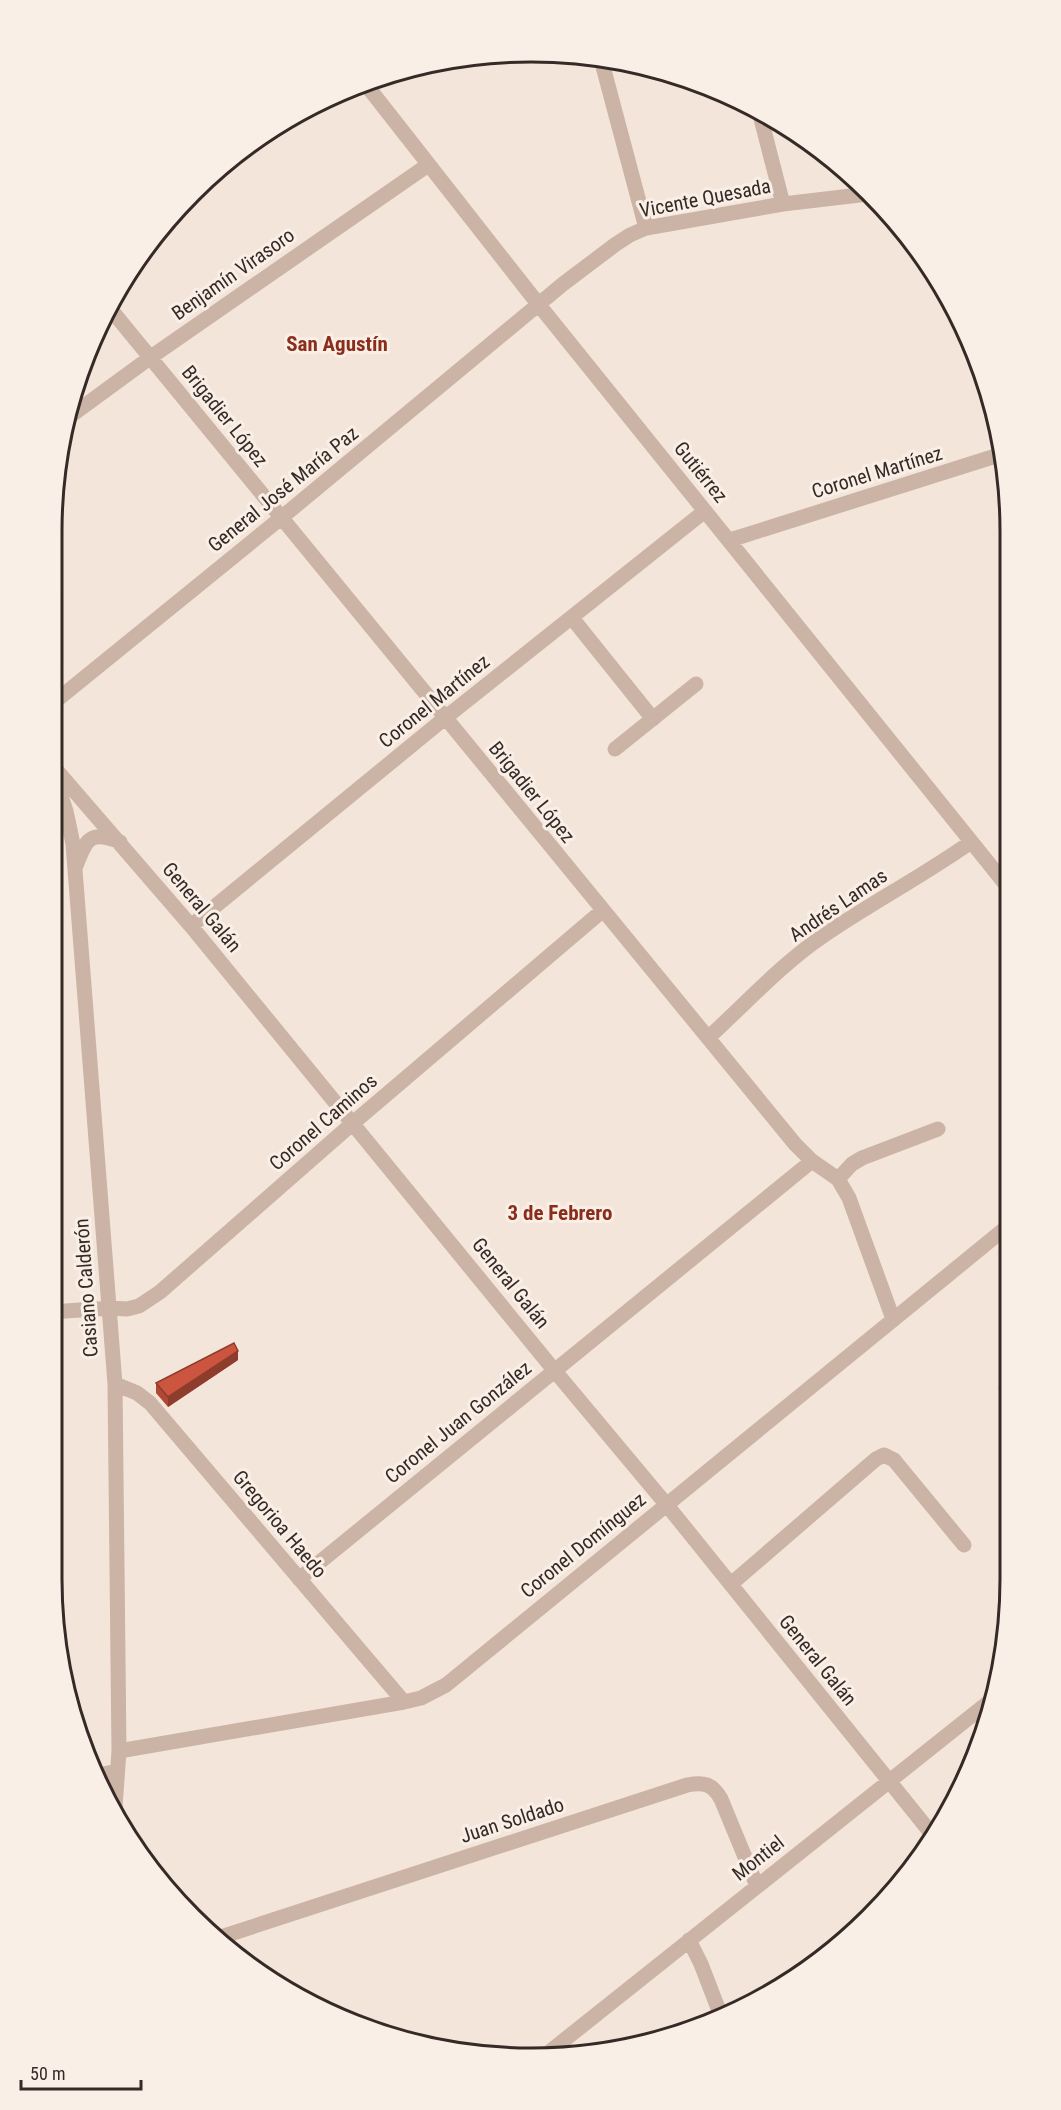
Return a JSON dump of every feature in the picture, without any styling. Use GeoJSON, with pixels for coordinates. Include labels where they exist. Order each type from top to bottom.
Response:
{"type":"FeatureCollection","features":[{"type":"Feature","properties":{"kind":"street"},"geometry":{"type":"LineString","coordinates":[[604,68],[646,228]]}},
{"type":"Feature","properties":{"kind":"street","name":"Gutiérrez"},"geometry":{"type":"LineString","coordinates":[[370,90],[539,305],[1000,877]]}},
{"type":"Feature","properties":{"kind":"street"},"geometry":{"type":"LineString","coordinates":[[762,122],[783,204]]}},
{"type":"Feature","properties":{"kind":"street","name":"Benjamín Virasoro"},"geometry":{"type":"LineString","coordinates":[[76,412],[151,357],[428,165]]}},
{"type":"Feature","properties":{"kind":"street","name":"Vicente Quesada"},"geometry":{"type":"LineString","coordinates":[[539,305],[616,244],[646,228],[783,204],[858,195]]}},
{"type":"Feature","properties":{"kind":"street","name":"General José María Paz"},"geometry":{"type":"LineString","coordinates":[[62,696],[281,519],[539,305]]}},
{"type":"Feature","properties":{"kind":"street","name":"Brigadier López"},"geometry":{"type":"LineString","coordinates":[[115,314],[795,1144],[812,1161],[838,1179],[849,1198],[893,1319]]}},
{"type":"Feature","properties":{"kind":"street","name":"Coronel Martínez"},"geometry":{"type":"LineString","coordinates":[[730,540],[993,457]]}},
{"type":"Feature","properties":{"kind":"street","name":"Coronel Martínez"},"geometry":{"type":"LineString","coordinates":[[191,926],[445,718],[705,511]]}},
{"type":"Feature","properties":{"kind":"street"},"geometry":{"type":"LineString","coordinates":[[572,618],[653,719]]}},
{"type":"Feature","properties":{"kind":"street"},"geometry":{"type":"LineString","coordinates":[[615,749],[696,684]]}},
{"type":"Feature","properties":{"kind":"street","name":"General Galán"},"geometry":{"type":"LineString","coordinates":[[62,778],[191,926],[666,1504],[927,1829]]}},
{"type":"Feature","properties":{"kind":"street","name":"Casiano Calderón"},"geometry":{"type":"LineString","coordinates":[[62,798],[75,870],[115,1384],[119,1751],[116,1799]]}},
{"type":"Feature","properties":{"kind":"street"},"geometry":{"type":"LineString","coordinates":[[75,870],[82,850],[91,838],[98,836],[120,842]]}},
{"type":"Feature","properties":{"kind":"street","name":"Andrés Lamas"},"geometry":{"type":"LineString","coordinates":[[709,1037],[822,936],[971,842]]}},
{"type":"Feature","properties":{"kind":"street","name":"Coronel Caminos"},"geometry":{"type":"LineString","coordinates":[[62,1311],[127,1309],[139,1306],[160,1292],[353,1123],[602,911]]}},
{"type":"Feature","properties":{"kind":"street"},"geometry":{"type":"LineString","coordinates":[[838,1179],[852,1164],[862,1158],[938,1129]]}},
{"type":"Feature","properties":{"kind":"street","name":"Coronel Juan González"},"geometry":{"type":"LineString","coordinates":[[299,1579],[812,1161]]}},
{"type":"Feature","properties":{"kind":"street","name":"Coronel Domínguez"},"geometry":{"type":"LineString","coordinates":[[119,1751],[404,1702],[427,1696],[446,1685],[1000,1232]]}},
{"type":"Feature","properties":{"kind":"street","name":"Gregorioa Haedo"},"geometry":{"type":"LineString","coordinates":[[115,1384],[137,1393],[150,1403],[404,1702]]}},
{"type":"Feature","properties":{"kind":"street"},"geometry":{"type":"LineString","coordinates":[[731,1584],[876,1458],[884,1455],[894,1460],[964,1545]]}},
{"type":"Feature","properties":{"kind":"street","name":"Montiel"},"geometry":{"type":"LineString","coordinates":[[556,2047],[982,1707]]}},
{"type":"Feature","properties":{"kind":"street"},"geometry":{"type":"LineString","coordinates":[[104,1774],[117,1771]]}},
{"type":"Feature","properties":{"kind":"street","name":"Juan Soldado"},"geometry":{"type":"LineString","coordinates":[[226,1936],[687,1785],[702,1783],[717,1791],[757,1887]]}},
{"type":"Feature","properties":{"kind":"street"},"geometry":{"type":"LineString","coordinates":[[689,1940],[718,2009]]}},
{"type":"Feature","properties":{"kind":"building"},"geometry":{"type":"Polygon","coordinates":[[[234,1343],[238,1351],[168,1397],[156,1383],[234,1343]]]}},
{"type":"Feature","properties":{"kind":"district","name":"San Agustín"},"geometry":{"type":"Point","coordinates":[337,344]}},
{"type":"Feature","properties":{"kind":"district","name":"3 de Febrero"},"geometry":{"type":"Point","coordinates":[560,1213]}}]}
